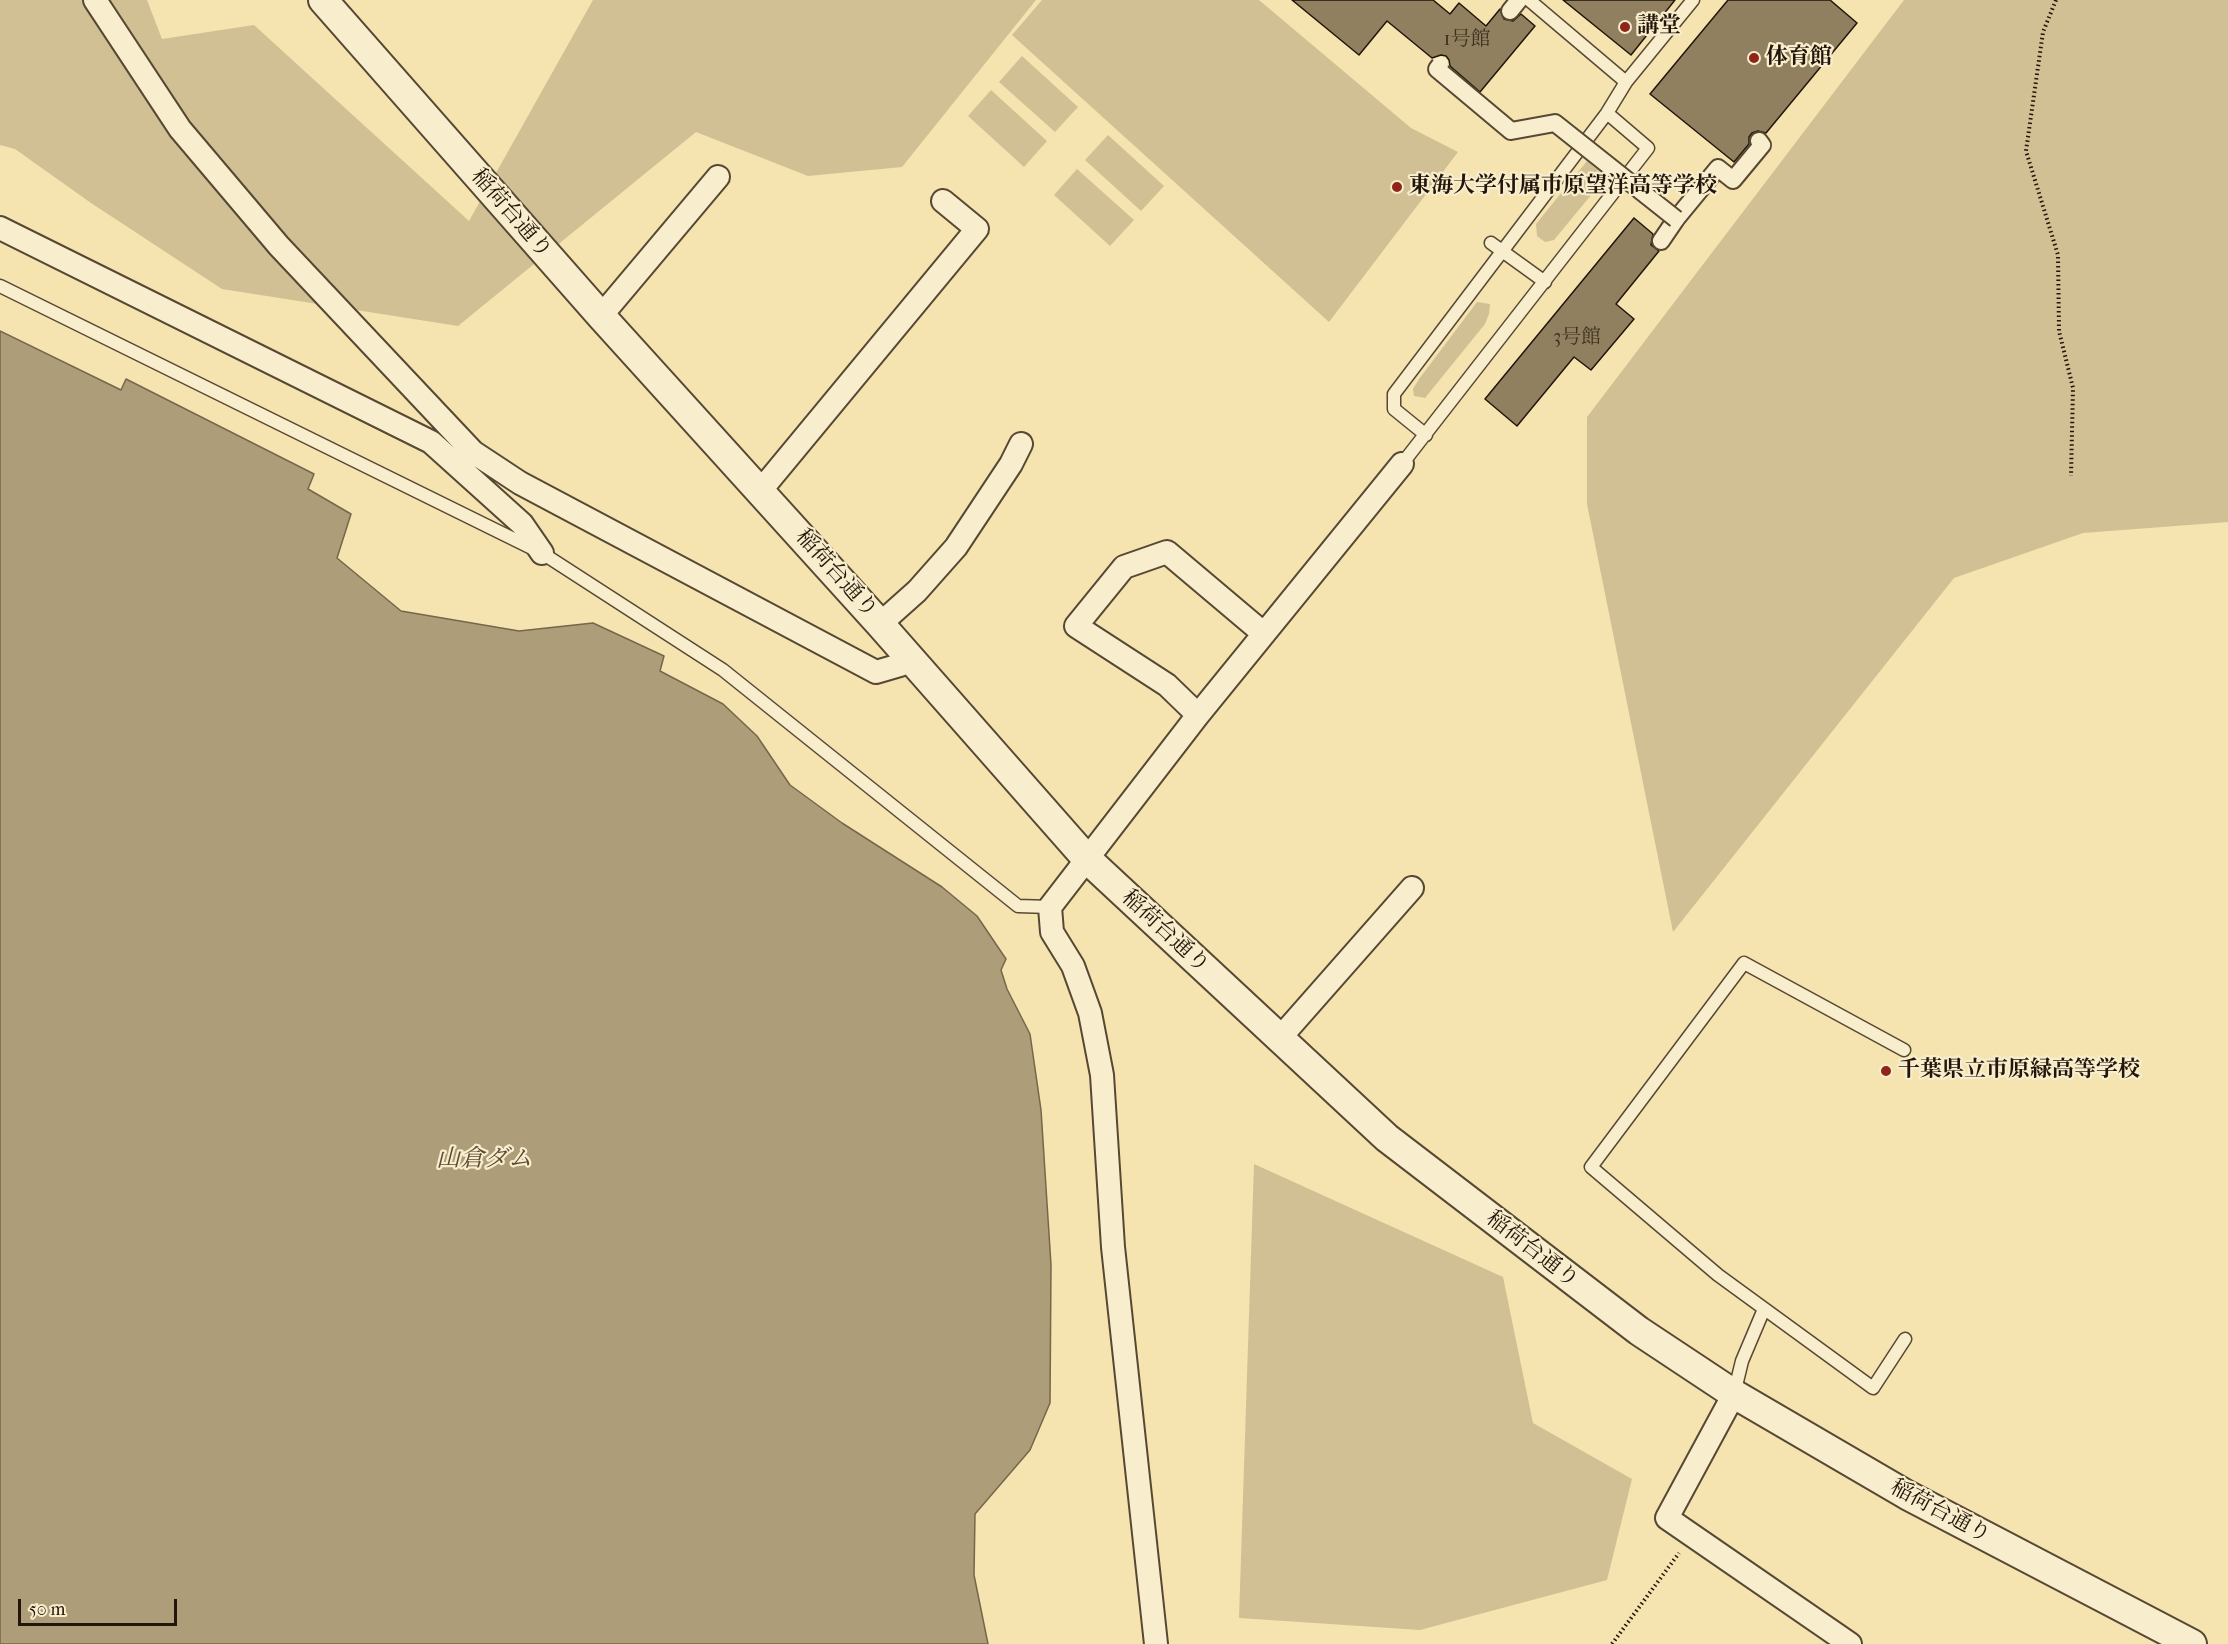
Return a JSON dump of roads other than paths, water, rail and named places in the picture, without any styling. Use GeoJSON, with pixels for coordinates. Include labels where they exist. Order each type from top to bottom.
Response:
{"type":"FeatureCollection","features":[{"type":"Feature","properties":{"kind":"street"},"geometry":{"type":"LineString","coordinates":[[95,0],[188,138],[279,246],[472,452],[520,483],[876,672],[900,665],[910,658]]}},
{"type":"Feature","properties":{"kind":"street","name":"稲荷台通り"},"geometry":{"type":"LineString","coordinates":[[323,0],[601,316],[761,490],[1086,858],[1386,1138],[1639,1331],[1734,1394],[1907,1495],[2192,1644]]}},
{"type":"Feature","properties":{"kind":"street"},"geometry":{"type":"LineString","coordinates":[[1440,65],[1437,69],[1511,131],[1556,123],[1676,219]]}},
{"type":"Feature","properties":{"kind":"street"},"geometry":{"type":"LineString","coordinates":[[1661,241],[1718,168],[1733,180],[1762,145],[1759,141]]}},
{"type":"Feature","properties":{"kind":"street"},"geometry":{"type":"LineString","coordinates":[[601,316],[718,177]]}},
{"type":"Feature","properties":{"kind":"street"},"geometry":{"type":"LineString","coordinates":[[761,490],[977,230],[943,201]]}},
{"type":"Feature","properties":{"kind":"street"},"geometry":{"type":"LineString","coordinates":[[0,228],[431,442],[522,524],[542,553]]}},
{"type":"Feature","properties":{"kind":"street"},"geometry":{"type":"LineString","coordinates":[[880,624],[917,591],[956,547],[1011,464],[1021,444]]}},
{"type":"Feature","properties":{"kind":"street"},"geometry":{"type":"LineString","coordinates":[[1156,1644],[1113,1248],[1102,1075],[1090,1013],[1073,966],[1052,932],[1050,907],[1263,633],[1402,464]]}},
{"type":"Feature","properties":{"kind":"street"},"geometry":{"type":"LineString","coordinates":[[1198,715],[1167,685],[1076,626],[1124,567],[1167,552],[1263,633]]}},
{"type":"Feature","properties":{"kind":"street"},"geometry":{"type":"LineString","coordinates":[[1279,1039],[1412,888]]}},
{"type":"Feature","properties":{"kind":"street"},"geometry":{"type":"LineString","coordinates":[[1734,1394],[1667,1518],[1850,1644]]}},
{"type":"Feature","properties":{"kind":"lane"},"geometry":{"type":"LineString","coordinates":[[1529,0],[1626,82]]}},
{"type":"Feature","properties":{"kind":"lane"},"geometry":{"type":"LineString","coordinates":[[1426,435],[1394,410],[1394,394],[1607,113],[1626,82],[1693,0]]}},
{"type":"Feature","properties":{"kind":"lane"},"geometry":{"type":"LineString","coordinates":[[1402,464],[1648,148],[1607,113]]}},
{"type":"Feature","properties":{"kind":"lane"},"geometry":{"type":"LineString","coordinates":[[1491,243],[1545,282]]}},
{"type":"Feature","properties":{"kind":"lane"},"geometry":{"type":"LineString","coordinates":[[0,286],[542,553],[723,670],[1018,906],[1050,907]]}},
{"type":"Feature","properties":{"kind":"lane"},"geometry":{"type":"LineString","coordinates":[[1904,1050],[1744,963],[1591,1167],[1718,1275],[1873,1388],[1905,1339]]}},
{"type":"Feature","properties":{"kind":"lane"},"geometry":{"type":"LineString","coordinates":[[1734,1394],[1742,1361],[1764,1309]]}},
{"type":"Feature","properties":{"kind":"water","name":"山倉ダム"},"geometry":{"type":"Polygon","coordinates":[[[0,331],[121,390],[126,379],[314,474],[308,489],[351,514],[337,558],[401,611],[519,631],[593,623],[664,656],[660,671],[723,704],[757,736],[790,785],[842,823],[942,887],[977,916],[1006,959],[1001,970],[1007,989],[1030,1034],[1041,1110],[1051,1265],[1050,1403],[1030,1450],[975,1514],[974,1575],[988,1644],[0,1644],[0,331]]]}},
{"type":"Feature","properties":{"kind":"place","name":"講堂"},"geometry":{"type":"Point","coordinates":[1625,27]}},
{"type":"Feature","properties":{"kind":"place","name":"体育館"},"geometry":{"type":"Point","coordinates":[1754,58]}},
{"type":"Feature","properties":{"kind":"place","name":"東海大学付属市原望洋高等学校"},"geometry":{"type":"Point","coordinates":[1397,187]}},
{"type":"Feature","properties":{"kind":"place","name":"千葉県立市原緑高等学校"},"geometry":{"type":"Point","coordinates":[1886,1071]}}]}
